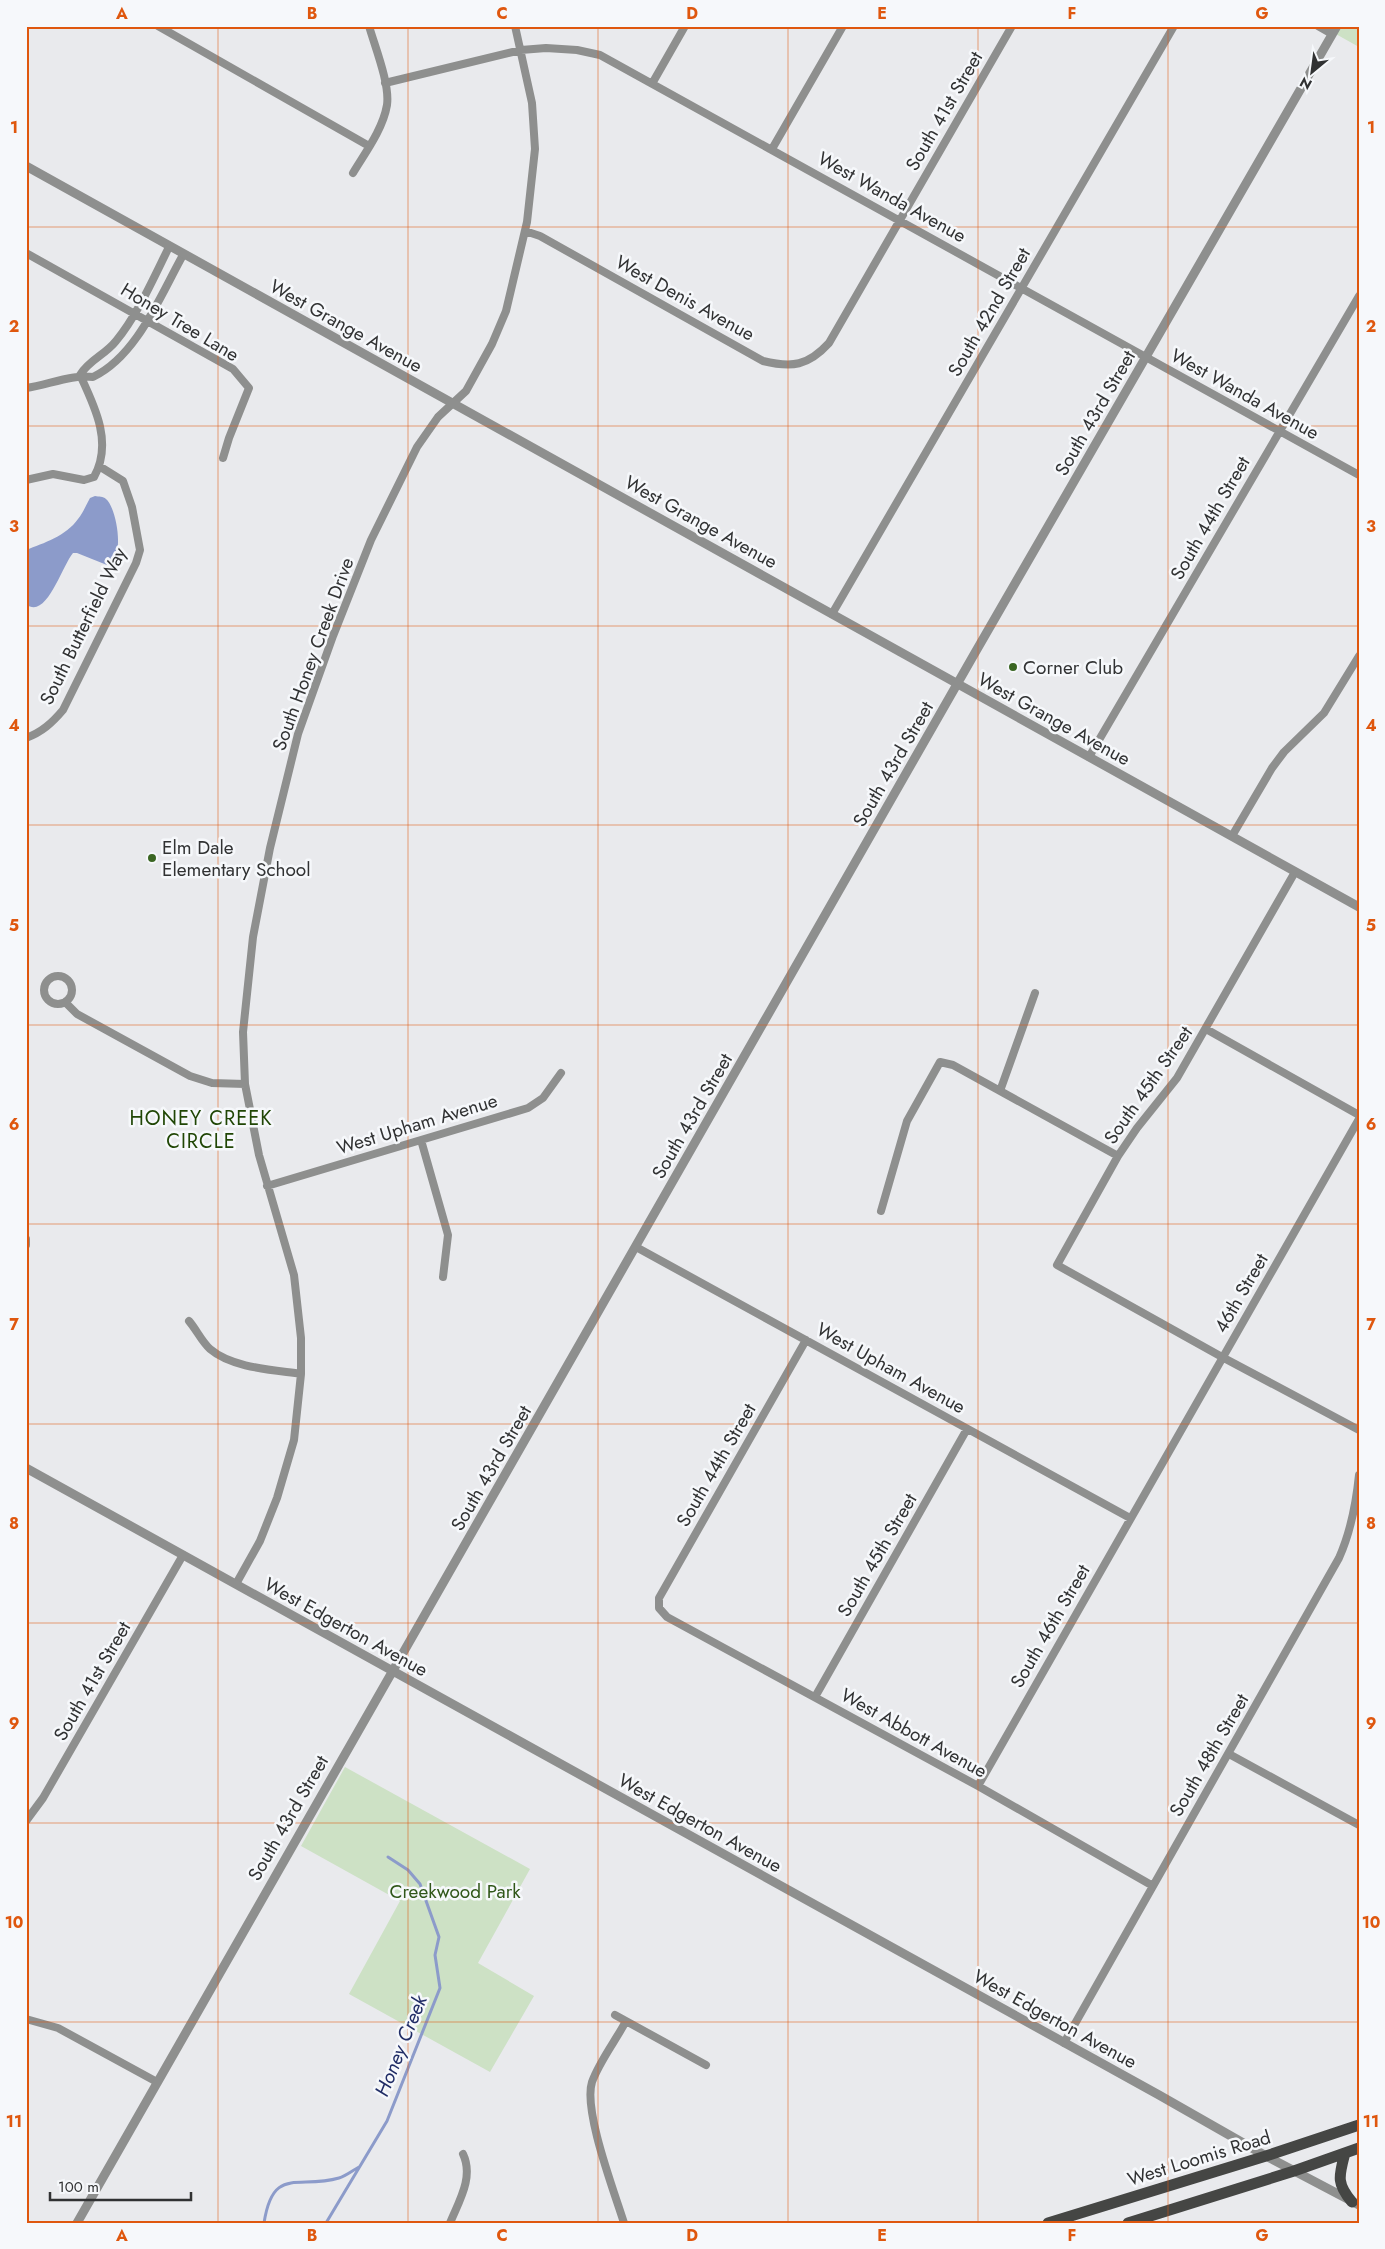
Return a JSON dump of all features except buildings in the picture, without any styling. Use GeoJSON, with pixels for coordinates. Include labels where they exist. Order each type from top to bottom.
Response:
{"type":"FeatureCollection","features":[{"type":"Feature","properties":{"kind":"main road","name":"West Loomis Road"},"geometry":{"type":"LineString","coordinates":[[1048,2223],[1266,2156],[1359,2125]]}},
{"type":"Feature","properties":{"kind":"main road"},"geometry":{"type":"LineString","coordinates":[[1346,2129],[1352,2151],[1339,2175],[1342,2190],[1355,2204]]}},
{"type":"Feature","properties":{"kind":"main road"},"geometry":{"type":"LineString","coordinates":[[1128,2223],[1352,2151]]}},
{"type":"Feature","properties":{"kind":"main road"},"geometry":{"type":"LineString","coordinates":[[1211,2173],[1216,2195]]}},
{"type":"Feature","properties":{"kind":"street"},"geometry":{"type":"LineString","coordinates":[[158,26],[369,146]]}},
{"type":"Feature","properties":{"kind":"street"},"geometry":{"type":"LineString","coordinates":[[353,173],[384,116],[387,103],[385,83],[370,26]]}},
{"type":"Feature","properties":{"kind":"street","name":"South Honey Creek Drive"},"geometry":{"type":"LineString","coordinates":[[236,1584],[260,1541],[277,1498],[294,1440],[301,1338],[294,1275],[267,1186],[245,1084],[244,1032],[253,937],[270,848],[298,734],[333,636],[371,540],[417,446],[438,417],[466,391],[492,344],[506,311],[525,231],[535,149],[532,103],[515,26]]}},
{"type":"Feature","properties":{"kind":"street"},"geometry":{"type":"LineString","coordinates":[[653,82],[685,26]]}},
{"type":"Feature","properties":{"kind":"street"},"geometry":{"type":"LineString","coordinates":[[772,149],[843,26]]}},
{"type":"Feature","properties":{"kind":"street","name":"South 41st Street"},"geometry":{"type":"LineString","coordinates":[[830,344],[1012,26]]}},
{"type":"Feature","properties":{"kind":"street","name":"South 42nd Street"},"geometry":{"type":"LineString","coordinates":[[832,614],[1174,26]]}},
{"type":"Feature","properties":{"kind":"street"},"geometry":{"type":"LineString","coordinates":[[1318,26],[1335,30]]}},
{"type":"Feature","properties":{"kind":"street","name":"South 43rd Street"},"geometry":{"type":"LineString","coordinates":[[77,2223],[957,684],[1335,30]]}},
{"type":"Feature","properties":{"kind":"street","name":"West Wanda Avenue"},"geometry":{"type":"LineString","coordinates":[[385,83],[521,50],[569,50],[600,55],[653,82],[1359,475]]}},
{"type":"Feature","properties":{"kind":"street","name":"West Grange Avenue"},"geometry":{"type":"LineString","coordinates":[[26,166],[183,255],[1359,907]]}},
{"type":"Feature","properties":{"kind":"street","name":"West Denis Avenue"},"geometry":{"type":"LineString","coordinates":[[525,231],[540,236],[763,361],[781,365],[804,363],[818,355],[830,344]]}},
{"type":"Feature","properties":{"kind":"street"},"geometry":{"type":"LineString","coordinates":[[80,375],[87,364],[106,352],[116,342],[169,247]]}},
{"type":"Feature","properties":{"kind":"street","name":"Honey Tree Lane"},"geometry":{"type":"LineString","coordinates":[[26,253],[233,369],[249,388],[223,458]]}},
{"type":"Feature","properties":{"kind":"street"},"geometry":{"type":"LineString","coordinates":[[26,388],[48,385],[80,375],[93,377],[118,360],[132,345],[183,255]]}},
{"type":"Feature","properties":{"kind":"street","name":"South 44th Street"},"geometry":{"type":"LineString","coordinates":[[1089,757],[1359,296]]}},
{"type":"Feature","properties":{"kind":"street"},"geometry":{"type":"LineString","coordinates":[[26,480],[53,474],[84,480],[94,477],[103,452],[101,431],[92,401],[80,375]]}},
{"type":"Feature","properties":{"kind":"street","name":"South Butterfield Way"},"geometry":{"type":"LineString","coordinates":[[26,738],[37,734],[52,723],[63,710],[136,564],[140,550],[132,507],[123,481],[99,466]]}},
{"type":"Feature","properties":{"kind":"street"},"geometry":{"type":"LineString","coordinates":[[1232,836],[1272,768],[1284,752],[1324,713],[1359,656]]}},
{"type":"Feature","properties":{"kind":"street","name":"South 45th Street"},"geometry":{"type":"LineString","coordinates":[[1222,1358],[1057,1265],[1118,1156],[1137,1128],[1178,1078],[1295,872]]}},
{"type":"Feature","properties":{"kind":"street"},"geometry":{"type":"LineString","coordinates":[[1000,1091],[1035,992]]}},
{"type":"Feature","properties":{"kind":"street"},"geometry":{"type":"LineString","coordinates":[[65,1002],[77,1014],[190,1076],[212,1083],[245,1084]]}},
{"type":"Feature","properties":{"kind":"street"},"geometry":{"type":"LineString","coordinates":[[1206,1029],[1359,1115]]}},
{"type":"Feature","properties":{"kind":"street"},"geometry":{"type":"LineString","coordinates":[[881,1211],[906,1121],[940,1062],[953,1065],[1118,1156]]}},
{"type":"Feature","properties":{"kind":"street","name":"West Upham Avenue"},"geometry":{"type":"LineString","coordinates":[[267,1186],[528,1108],[543,1098],[561,1073]]}},
{"type":"Feature","properties":{"kind":"street","name":"46th Street"},"geometry":{"type":"LineString","coordinates":[[1151,1482],[1359,1119]]}},
{"type":"Feature","properties":{"kind":"street"},"geometry":{"type":"LineString","coordinates":[[421,1140],[448,1235],[443,1277]]}},
{"type":"Feature","properties":{"kind":"street"},"geometry":{"type":"LineString","coordinates":[[26,1239],[26,1245]]}},
{"type":"Feature","properties":{"kind":"street","name":"West Upham Avenue"},"geometry":{"type":"LineString","coordinates":[[636,1247],[1130,1518]]}},
{"type":"Feature","properties":{"kind":"street"},"geometry":{"type":"LineString","coordinates":[[189,1321],[211,1349],[234,1362],[263,1369],[300,1374]]}},
{"type":"Feature","properties":{"kind":"street","name":"South 44th Street"},"geometry":{"type":"LineString","coordinates":[[659,1608],[658,1598],[806,1340]]}},
{"type":"Feature","properties":{"kind":"street"},"geometry":{"type":"LineString","coordinates":[[1222,1358],[1359,1430]]}},
{"type":"Feature","properties":{"kind":"street","name":"South 45th Street"},"geometry":{"type":"LineString","coordinates":[[815,1697],[967,1429]]}},
{"type":"Feature","properties":{"kind":"street","name":"West Edgerton Avenue"},"geometry":{"type":"LineString","coordinates":[[26,1468],[1355,2204]]}},
{"type":"Feature","properties":{"kind":"street","name":"South 48th Street"},"geometry":{"type":"LineString","coordinates":[[1064,2043],[1339,1558],[1349,1535],[1359,1475]]}},
{"type":"Feature","properties":{"kind":"street","name":"South 46th Street"},"geometry":{"type":"LineString","coordinates":[[978,1786],[1151,1482]]}},
{"type":"Feature","properties":{"kind":"street","name":"South 41st Street"},"geometry":{"type":"LineString","coordinates":[[26,1821],[43,1798],[183,1555]]}},
{"type":"Feature","properties":{"kind":"street","name":"West Abbott Avenue"},"geometry":{"type":"LineString","coordinates":[[659,1608],[668,1617],[978,1786],[1153,1886]]}},
{"type":"Feature","properties":{"kind":"street"},"geometry":{"type":"LineString","coordinates":[[1229,1754],[1359,1825]]}},
{"type":"Feature","properties":{"kind":"street"},"geometry":{"type":"LineString","coordinates":[[615,2015],[706,2065]]}},
{"type":"Feature","properties":{"kind":"street"},"geometry":{"type":"LineString","coordinates":[[26,2019],[58,2028],[157,2082]]}},
{"type":"Feature","properties":{"kind":"street"},"geometry":{"type":"LineString","coordinates":[[624,2223],[594,2124],[589,2099],[593,2080],[626,2021]]}},
{"type":"Feature","properties":{"kind":"street"},"geometry":{"type":"LineString","coordinates":[[450,2223],[468,2178],[467,2162],[463,2154]]}},
{"type":"Feature","properties":{"kind":"green space"},"geometry":{"type":"Polygon","coordinates":[[[1338,26],[1359,26],[1359,47],[1334,33],[1338,26]]]}},
{"type":"Feature","properties":{"kind":"green space","name":"Creekwood Park"},"geometry":{"type":"Polygon","coordinates":[[[345,1767],[530,1869],[478,1963],[534,1996],[490,2072],[349,1994],[400,1901],[301,1846],[345,1767]]]}},
{"type":"Feature","properties":{"kind":"water"},"geometry":{"type":"Polygon","coordinates":[[[95,496],[106,499],[110,504],[116,523],[118,545],[113,561],[107,565],[73,553],[47,599],[40,605],[33,607],[26,604],[26,550],[40,545],[67,530],[80,517],[90,498],[95,496]]]}},
{"type":"Feature","properties":{"kind":"waterway","name":"Honey Creek"},"geometry":{"type":"LineString","coordinates":[[326,2223],[387,2121],[440,1988],[435,1955],[439,1937],[420,1884],[408,1870],[388,1857]]}},
{"type":"Feature","properties":{"kind":"waterway","name":"Honey Creek"},"geometry":{"type":"LineString","coordinates":[[264,2223],[268,2205],[274,2193],[281,2186],[290,2183],[339,2178],[359,2167]]}},
{"type":"Feature","properties":{"kind":"place","name":"Corner Club"},"geometry":{"type":"Point","coordinates":[1013,667]}},
{"type":"Feature","properties":{"kind":"place","name":"Elm Dale Elementary School"},"geometry":{"type":"Point","coordinates":[152,858]}},
{"type":"Feature","properties":{"kind":"district","name":"HONEY CREEK CIRCLE"},"geometry":{"type":"Point","coordinates":[201,1130]}}]}
